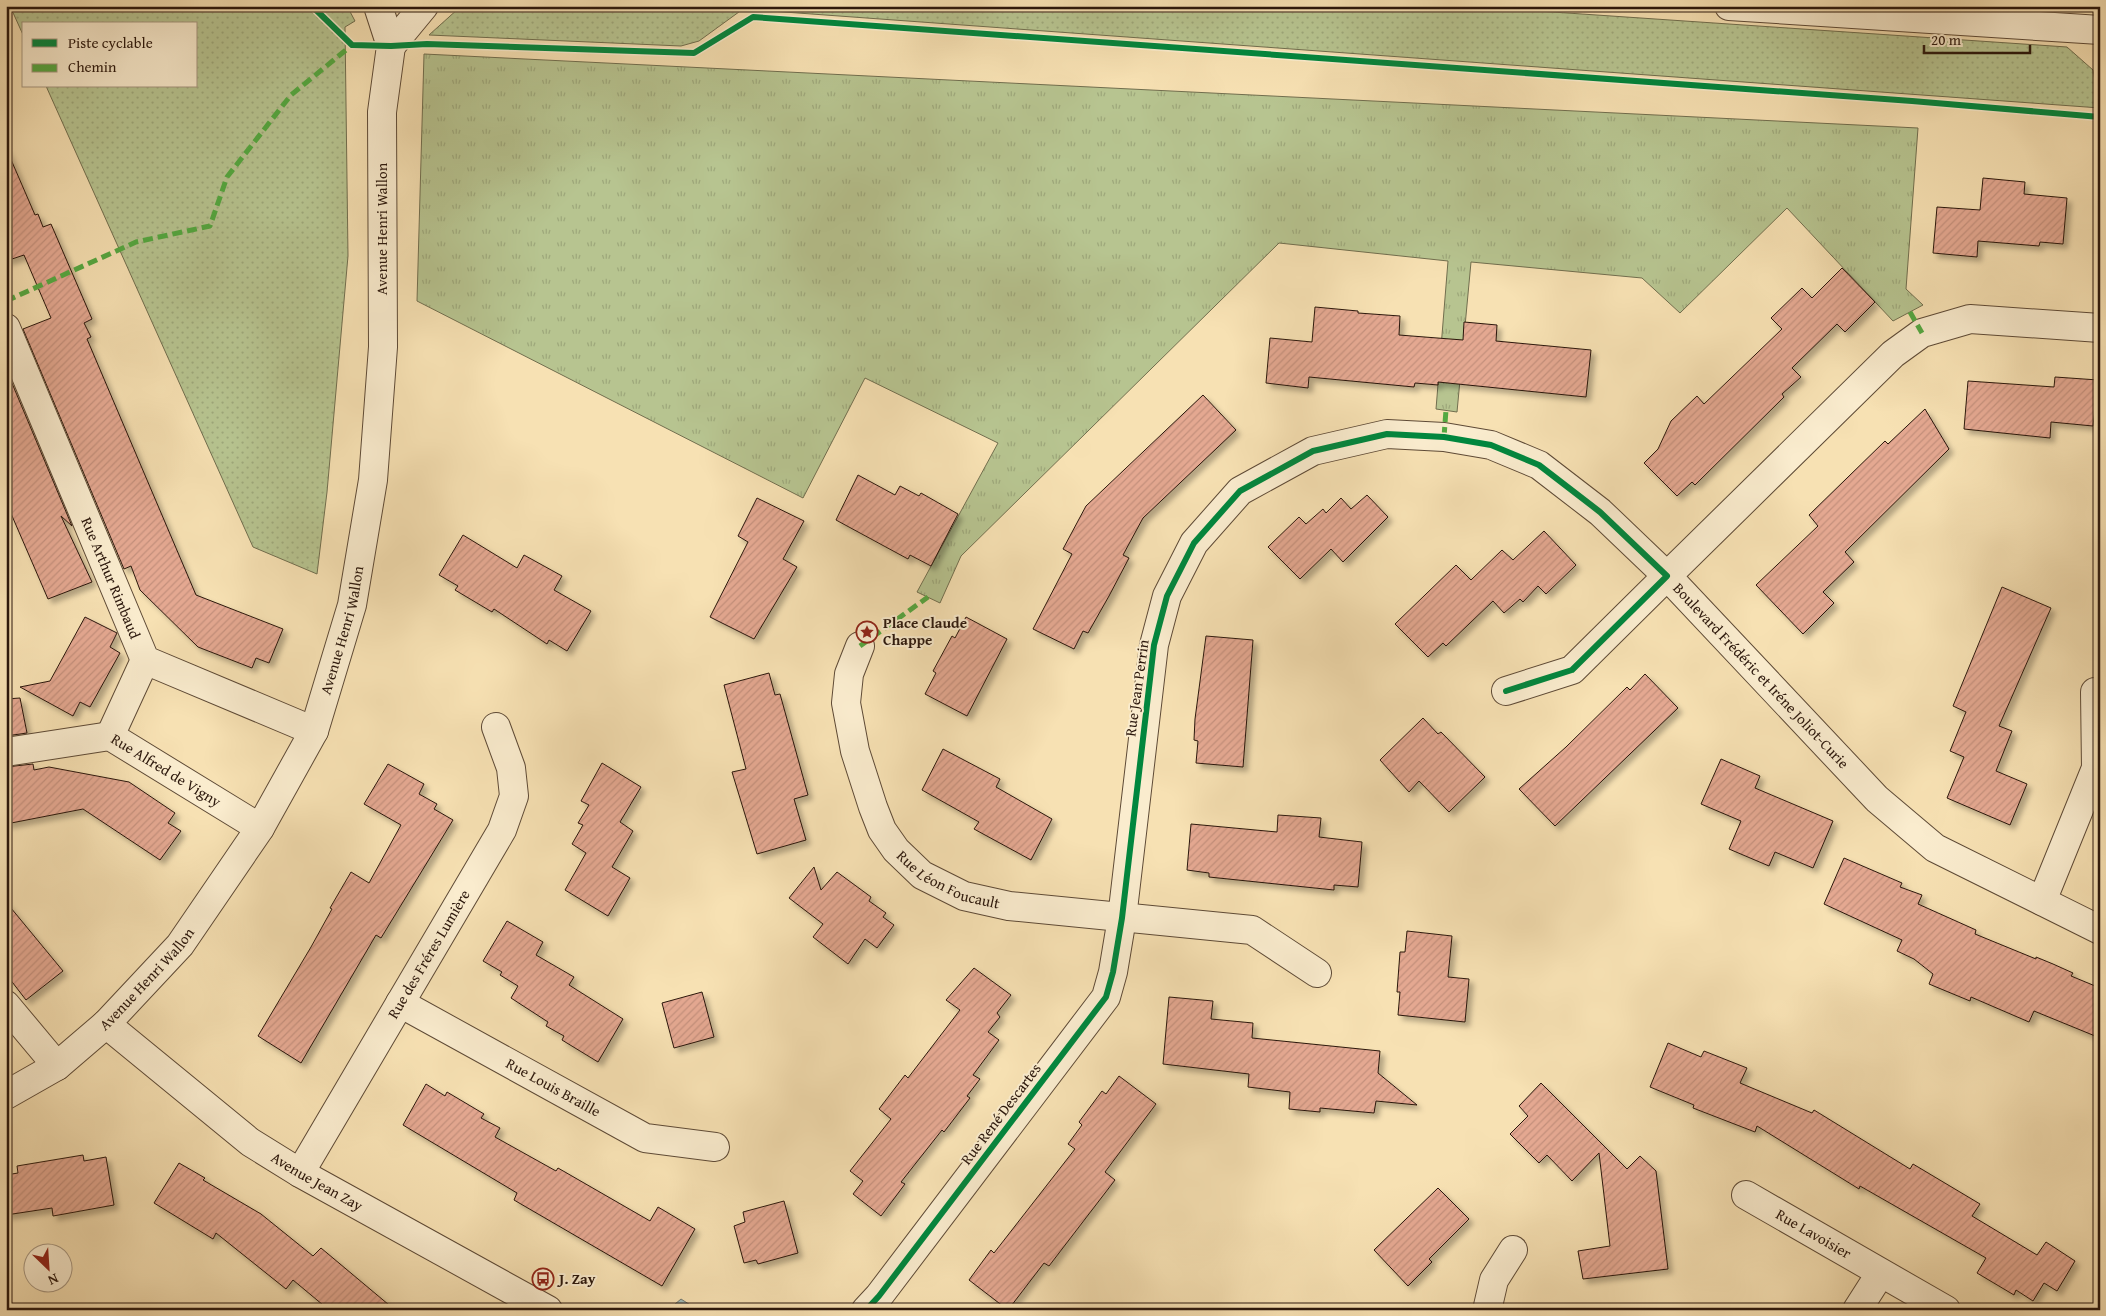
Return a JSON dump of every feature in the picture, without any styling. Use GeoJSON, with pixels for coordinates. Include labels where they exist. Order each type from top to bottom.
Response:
{"type":"FeatureCollection","features":[{"type":"Feature","properties":{"kind":"street","name":"Avenue Henri Wallon"},"geometry":{"type":"LineString","coordinates":[[6,1095],[57,1066],[106,1024],[180,945],[260,828],[314,731],[352,605],[373,480],[383,347],[382,112],[391,46],[378,6]]}},
{"type":"Feature","properties":{"kind":"street"},"geometry":{"type":"LineString","coordinates":[[391,46],[424,6]]}},
{"type":"Feature","properties":{"kind":"street"},"geometry":{"type":"LineString","coordinates":[[1729,6],[2100,30]]}},
{"type":"Feature","properties":{"kind":"street","name":"Boulevard Frédéric et Iréne Joliot-Curie"},"geometry":{"type":"LineString","coordinates":[[2100,328],[1970,319],[1922,333],[1893,354],[1667,576],[1877,799],[1935,848],[2100,930]]}},
{"type":"Feature","properties":{"kind":"street"},"geometry":{"type":"LineString","coordinates":[[2100,321],[2100,328]]}},
{"type":"Feature","properties":{"kind":"street","name":"Rue Arthur Rimbaud"},"geometry":{"type":"LineString","coordinates":[[6,328],[145,660]]}},
{"type":"Feature","properties":{"kind":"street","name":"Rue Jean Perrin"},"geometry":{"type":"LineString","coordinates":[[1122,918],[1154,645],[1167,596],[1194,543],[1240,491],[1313,451],[1387,434],[1444,437],[1491,445],[1539,465],[1600,512],[1667,576]]}},
{"type":"Feature","properties":{"kind":"street"},"geometry":{"type":"LineString","coordinates":[[1506,691],[1572,670],[1667,576]]}},
{"type":"Feature","properties":{"kind":"street","name":"Rue Léon Foucault"},"geometry":{"type":"LineString","coordinates":[[860,646],[849,674],[846,703],[852,738],[872,807],[882,830],[896,850],[922,875],[964,896],[1009,906],[1252,930],[1317,974]]}},
{"type":"Feature","properties":{"kind":"street"},"geometry":{"type":"LineString","coordinates":[[110,736],[145,660],[314,731]]}},
{"type":"Feature","properties":{"kind":"street"},"geometry":{"type":"LineString","coordinates":[[2042,901],[2096,768],[2094,692]]}},
{"type":"Feature","properties":{"kind":"street","name":"Rue des Fréres Lumière"},"geometry":{"type":"LineString","coordinates":[[300,1173],[502,830],[514,796],[511,768],[496,727]]}},
{"type":"Feature","properties":{"kind":"street","name":"Rue Alfred de Vigny"},"geometry":{"type":"LineString","coordinates":[[6,752],[110,736],[260,828]]}},
{"type":"Feature","properties":{"kind":"street","name":"Rue René Descartes"},"geometry":{"type":"LineString","coordinates":[[866,1310],[879,1296],[1106,997],[1114,972],[1122,918]]}},
{"type":"Feature","properties":{"kind":"street","name":"Rue Louis Braille"},"geometry":{"type":"LineString","coordinates":[[400,1003],[645,1138],[715,1147]]}},
{"type":"Feature","properties":{"kind":"street"},"geometry":{"type":"LineString","coordinates":[[6,1006],[57,1066]]}},
{"type":"Feature","properties":{"kind":"street","name":"Avenue Jean Zay"},"geometry":{"type":"LineString","coordinates":[[106,1024],[250,1142],[300,1173],[548,1310]]}},
{"type":"Feature","properties":{"kind":"street","name":"Rue Lavoisier"},"geometry":{"type":"LineString","coordinates":[[1746,1196],[1946,1310]]}},
{"type":"Feature","properties":{"kind":"street"},"geometry":{"type":"LineString","coordinates":[[1489,1310],[1488,1306],[1494,1280],[1513,1250]]}},
{"type":"Feature","properties":{"kind":"street"},"geometry":{"type":"LineString","coordinates":[[1857,1310],[1880,1274]]}},
{"type":"Feature","properties":{"kind":"green space"},"geometry":{"type":"Polygon","coordinates":[[[10,6],[347,6],[355,21],[345,27],[348,256],[327,492],[317,574],[253,547],[47,88],[198,88],[198,22],[22,22],[22,33],[10,6]]]}},
{"type":"Feature","properties":{"kind":"green space"},"geometry":{"type":"Polygon","coordinates":[[[533,6],[1464,6],[2067,47],[2093,70],[2100,108],[743,9],[699,41],[681,46],[429,35],[459,8],[533,6]]]}},
{"type":"Feature","properties":{"kind":"green space"},"geometry":{"type":"Polygon","coordinates":[[[424,54],[1918,128],[1906,289],[1923,305],[1893,321],[1787,208],[1680,313],[1642,278],[1471,262],[1457,412],[1436,409],[1448,261],[1279,243],[961,556],[940,603],[917,592],[998,443],[865,378],[803,498],[417,301],[424,54]]]}},
{"type":"Feature","properties":{"kind":"water"},"geometry":{"type":"Polygon","coordinates":[[[681,1299],[698,1310],[668,1310],[681,1299]]]}},
{"type":"Feature","properties":{"kind":"building"},"geometry":{"type":"Polygon","coordinates":[[[6,148],[35,215],[38,214],[43,227],[51,224],[92,319],[84,323],[91,337],[87,339],[196,595],[283,629],[269,663],[256,658],[252,668],[198,647],[140,590],[131,566],[124,569],[23,329],[51,318],[24,255],[6,261],[6,148]]]}},
{"type":"Feature","properties":{"kind":"building"},"geometry":{"type":"Polygon","coordinates":[[[1983,178],[2025,182],[2024,194],[2067,198],[2063,244],[2040,242],[2039,246],[1978,241],[1977,257],[1933,253],[1937,207],[1980,210],[1983,178]]]}},
{"type":"Feature","properties":{"kind":"building"},"geometry":{"type":"Polygon","coordinates":[[[1842,268],[1875,302],[1845,332],[1837,324],[1792,368],[1801,377],[1782,394],[1784,397],[1695,485],[1692,482],[1677,496],[1644,463],[1658,449],[1671,421],[1697,396],[1704,404],[1782,329],[1771,318],[1802,288],[1812,298],[1842,268]]]}},
{"type":"Feature","properties":{"kind":"building"},"geometry":{"type":"Polygon","coordinates":[[[1315,307],[1400,316],[1399,335],[1463,340],[1464,322],[1497,325],[1496,341],[1591,350],[1586,397],[1438,382],[1438,385],[1415,383],[1414,387],[1309,377],[1308,388],[1266,383],[1270,338],[1312,342],[1315,307]]]}},
{"type":"Feature","properties":{"kind":"building"},"geometry":{"type":"Polygon","coordinates":[[[6,369],[72,526],[61,516],[92,582],[48,599],[6,502],[6,369]]]}},
{"type":"Feature","properties":{"kind":"building"},"geometry":{"type":"Polygon","coordinates":[[[2055,377],[2098,380],[2093,426],[2051,422],[2050,438],[1964,429],[1968,381],[2054,387],[2055,377]]]}},
{"type":"Feature","properties":{"kind":"building"},"geometry":{"type":"Polygon","coordinates":[[[1203,395],[1236,430],[1143,518],[1123,555],[1129,558],[1109,596],[1088,633],[1083,631],[1074,649],[1033,629],[1072,554],[1063,549],[1086,506],[1203,395]]]}},
{"type":"Feature","properties":{"kind":"building"},"geometry":{"type":"Polygon","coordinates":[[[1925,409],[1949,449],[1845,552],[1854,562],[1823,592],[1834,603],[1803,634],[1756,585],[1818,526],[1809,515],[1885,441],[1888,444],[1925,409]]]}},
{"type":"Feature","properties":{"kind":"building"},"geometry":{"type":"Polygon","coordinates":[[[858,475],[895,495],[900,486],[919,496],[921,493],[958,514],[931,566],[910,555],[908,559],[836,520],[858,475]]]}},
{"type":"Feature","properties":{"kind":"building"},"geometry":{"type":"Polygon","coordinates":[[[1367,495],[1388,517],[1343,562],[1331,549],[1300,579],[1268,547],[1299,517],[1306,524],[1323,509],[1326,513],[1341,498],[1351,509],[1367,495]]]}},
{"type":"Feature","properties":{"kind":"building"},"geometry":{"type":"Polygon","coordinates":[[[757,498],[804,521],[783,559],[797,567],[754,639],[710,617],[748,542],[738,536],[757,498]]]}},
{"type":"Feature","properties":{"kind":"building"},"geometry":{"type":"Polygon","coordinates":[[[1544,531],[1576,565],[1546,594],[1538,586],[1523,602],[1520,599],[1504,613],[1493,601],[1446,646],[1443,643],[1428,657],[1395,624],[1456,565],[1471,580],[1502,550],[1513,560],[1544,531]]]}},
{"type":"Feature","properties":{"kind":"building"},"geometry":{"type":"Polygon","coordinates":[[[463,535],[517,568],[524,555],[562,576],[554,590],[591,611],[567,651],[549,640],[547,644],[494,609],[492,612],[455,590],[458,586],[439,575],[463,535]]]}},
{"type":"Feature","properties":{"kind":"building"},"geometry":{"type":"Polygon","coordinates":[[[2002,587],[2051,608],[1999,726],[2012,731],[1996,771],[2027,784],[2010,825],[1947,798],[1964,757],[1950,751],[1966,712],[1953,706],[2002,587]]]}},
{"type":"Feature","properties":{"kind":"building"},"geometry":{"type":"Polygon","coordinates":[[[85,617],[117,633],[110,647],[120,653],[90,707],[80,702],[73,716],[20,687],[50,681],[85,617]]]}},
{"type":"Feature","properties":{"kind":"building"},"geometry":{"type":"Polygon","coordinates":[[[966,617],[1007,639],[967,716],[925,694],[936,673],[933,671],[952,636],[955,638],[966,617]]]}},
{"type":"Feature","properties":{"kind":"building"},"geometry":{"type":"Polygon","coordinates":[[[1206,636],[1253,640],[1243,767],[1196,763],[1198,741],[1194,740],[1195,719],[1206,636]]]}},
{"type":"Feature","properties":{"kind":"building"},"geometry":{"type":"Polygon","coordinates":[[[769,673],[775,695],[780,694],[808,795],[794,799],[806,840],[757,854],[732,772],[746,769],[724,685],[769,673]]]}},
{"type":"Feature","properties":{"kind":"building"},"geometry":{"type":"Polygon","coordinates":[[[1645,674],[1678,708],[1555,826],[1519,789],[1566,747],[1627,687],[1630,690],[1645,674]]]}},
{"type":"Feature","properties":{"kind":"building"},"geometry":{"type":"Polygon","coordinates":[[[20,698],[27,733],[6,736],[6,699],[20,698]]]}},
{"type":"Feature","properties":{"kind":"building"},"geometry":{"type":"Polygon","coordinates":[[[1423,718],[1438,734],[1441,732],[1485,777],[1449,812],[1419,781],[1409,792],[1380,760],[1423,718]]]}},
{"type":"Feature","properties":{"kind":"building"},"geometry":{"type":"Polygon","coordinates":[[[943,749],[1000,779],[996,787],[1052,819],[1031,860],[974,829],[979,822],[922,790],[943,749]]]}},
{"type":"Feature","properties":{"kind":"building"},"geometry":{"type":"Polygon","coordinates":[[[1721,759],[1760,776],[1755,788],[1833,821],[1813,868],[1775,852],[1769,866],[1729,849],[1741,821],[1701,804],[1721,759]]]}},
{"type":"Feature","properties":{"kind":"building"},"geometry":{"type":"Polygon","coordinates":[[[602,763],[641,787],[620,822],[633,831],[612,867],[630,878],[608,916],[565,890],[586,853],[572,844],[583,825],[578,823],[589,805],[581,801],[602,763]]]}},
{"type":"Feature","properties":{"kind":"building"},"geometry":{"type":"Polygon","coordinates":[[[33,764],[34,770],[49,767],[129,782],[175,813],[168,823],[181,831],[160,860],[83,809],[6,824],[6,767],[33,764]]]}},
{"type":"Feature","properties":{"kind":"building"},"geometry":{"type":"Polygon","coordinates":[[[388,764],[424,784],[419,794],[437,804],[434,809],[453,820],[381,938],[376,935],[301,1063],[258,1036],[311,947],[332,909],[330,908],[351,872],[369,883],[401,825],[364,804],[388,764]]]}},
{"type":"Feature","properties":{"kind":"building"},"geometry":{"type":"Polygon","coordinates":[[[1278,815],[1321,818],[1319,837],[1362,842],[1358,887],[1334,885],[1334,890],[1209,877],[1209,873],[1187,870],[1191,824],[1277,832],[1278,815]]]}},
{"type":"Feature","properties":{"kind":"building"},"geometry":{"type":"Polygon","coordinates":[[[1844,858],[1902,883],[1900,887],[1922,895],[1918,904],[1976,930],[1975,934],[2053,964],[2073,973],[2071,976],[2100,988],[2100,1038],[2034,1011],[2029,1022],[1971,997],[1970,1001],[1929,984],[1933,974],[1914,959],[1897,951],[1902,940],[1824,904],[1844,858]]]}},
{"type":"Feature","properties":{"kind":"building"},"geometry":{"type":"Polygon","coordinates":[[[814,867],[821,890],[837,872],[871,897],[869,901],[886,913],[883,917],[894,925],[877,948],[865,939],[848,964],[813,937],[823,924],[789,898],[814,867]]]}},
{"type":"Feature","properties":{"kind":"building"},"geometry":{"type":"Polygon","coordinates":[[[6,902],[63,971],[26,1000],[6,974],[6,902]]]}},
{"type":"Feature","properties":{"kind":"building"},"geometry":{"type":"Polygon","coordinates":[[[507,921],[543,942],[536,955],[574,977],[569,985],[623,1019],[598,1062],[562,1040],[564,1036],[546,1026],[548,1022],[511,998],[518,986],[500,975],[502,972],[483,961],[507,921]]]}},
{"type":"Feature","properties":{"kind":"building"},"geometry":{"type":"Polygon","coordinates":[[[1407,931],[1452,936],[1448,977],[1469,979],[1465,1022],[1398,1015],[1400,992],[1397,992],[1400,952],[1405,952],[1407,931]]]}},
{"type":"Feature","properties":{"kind":"building"},"geometry":{"type":"Polygon","coordinates":[[[974,968],[1011,995],[997,1013],[1000,1017],[988,1032],[999,1040],[973,1075],[980,1079],[967,1096],[970,1098],[901,1182],[905,1184],[881,1216],[853,1194],[863,1181],[850,1171],[891,1119],[879,1109],[905,1075],[908,1078],[960,1010],[946,1000],[974,968]]]}},
{"type":"Feature","properties":{"kind":"building"},"geometry":{"type":"Polygon","coordinates":[[[702,992],[714,1037],[674,1048],[662,1003],[702,992]]]}},
{"type":"Feature","properties":{"kind":"building"},"geometry":{"type":"Polygon","coordinates":[[[1169,997],[1213,1001],[1211,1019],[1253,1023],[1252,1038],[1380,1051],[1378,1073],[1417,1105],[1376,1101],[1374,1113],[1320,1108],[1320,1112],[1289,1109],[1290,1092],[1248,1087],[1249,1074],[1163,1064],[1169,997]]]}},
{"type":"Feature","properties":{"kind":"building"},"geometry":{"type":"Polygon","coordinates":[[[1668,1043],[1701,1057],[1704,1051],[1747,1068],[1740,1083],[1812,1113],[1814,1110],[1910,1169],[1913,1164],[1980,1204],[1972,1216],[2037,1255],[2046,1242],[2075,1261],[2057,1291],[2044,1283],[2033,1301],[2016,1290],[2014,1295],[1977,1273],[1986,1258],[1860,1186],[1859,1189],[1757,1126],[1755,1132],[1693,1108],[1694,1105],[1650,1087],[1668,1043]]]}},
{"type":"Feature","properties":{"kind":"building"},"geometry":{"type":"Polygon","coordinates":[[[1119,1076],[1156,1104],[1105,1172],[1115,1180],[1049,1266],[1044,1263],[1008,1310],[969,1280],[991,1250],[994,1253],[1075,1149],[1068,1144],[1082,1125],[1079,1122],[1102,1091],[1106,1094],[1119,1076]]]}},
{"type":"Feature","properties":{"kind":"building"},"geometry":{"type":"Polygon","coordinates":[[[1541,1083],[1627,1169],[1640,1156],[1656,1171],[1668,1269],[1583,1279],[1578,1251],[1610,1246],[1599,1153],[1572,1181],[1547,1155],[1539,1163],[1510,1134],[1528,1116],[1519,1106],[1541,1083]]]}},
{"type":"Feature","properties":{"kind":"building"},"geometry":{"type":"Polygon","coordinates":[[[426,1084],[445,1096],[447,1092],[484,1114],[481,1118],[500,1128],[495,1137],[556,1171],[558,1168],[650,1221],[658,1207],[695,1229],[662,1286],[514,1200],[517,1193],[403,1125],[426,1084]]]}},
{"type":"Feature","properties":{"kind":"building"},"geometry":{"type":"Polygon","coordinates":[[[83,1155],[84,1161],[106,1157],[114,1205],[53,1216],[52,1208],[6,1215],[6,1175],[18,1173],[17,1166],[83,1155]]]}},
{"type":"Feature","properties":{"kind":"building"},"geometry":{"type":"Polygon","coordinates":[[[179,1163],[205,1178],[203,1180],[261,1214],[313,1256],[321,1248],[395,1310],[329,1310],[293,1280],[286,1289],[216,1233],[213,1239],[154,1203],[179,1163]]]}},
{"type":"Feature","properties":{"kind":"building"},"geometry":{"type":"Polygon","coordinates":[[[1438,1188],[1469,1219],[1429,1259],[1432,1262],[1408,1286],[1374,1250],[1438,1188]]]}},
{"type":"Feature","properties":{"kind":"building"},"geometry":{"type":"Polygon","coordinates":[[[784,1201],[798,1253],[758,1264],[756,1260],[744,1263],[734,1226],[745,1222],[743,1212],[784,1201]]]}},
{"type":"Feature","properties":{"kind":"marked path"},"geometry":{"type":"LineString","coordinates":[[6,301],[136,242],[210,226],[227,177],[291,95],[352,45]]}},
{"type":"Feature","properties":{"kind":"marked path"},"geometry":{"type":"LineString","coordinates":[[1910,312],[1922,333]]}},
{"type":"Feature","properties":{"kind":"marked path"},"geometry":{"type":"LineString","coordinates":[[1444,437],[1446,410]]}},
{"type":"Feature","properties":{"kind":"marked path"},"geometry":{"type":"LineString","coordinates":[[860,646],[928,597]]}},
{"type":"Feature","properties":{"kind":"marked path"},"geometry":{"type":"LineString","coordinates":[[6,1300],[14,1310]]}},
{"type":"Feature","properties":{"kind":"cycle path"},"geometry":{"type":"LineString","coordinates":[[312,6],[352,45],[391,46],[427,44],[694,53],[753,17],[1912,101],[2100,117]]}},
{"type":"Feature","properties":{"kind":"cycle path"},"geometry":{"type":"LineString","coordinates":[[866,1310],[879,1296],[1106,997],[1113,972],[1122,918],[1154,645],[1167,596],[1194,543],[1240,491],[1313,451],[1387,434],[1444,437],[1491,445],[1539,465],[1600,512],[1667,576],[1572,670],[1506,691]]}},
{"type":"Feature","properties":{"kind":"place","name":"Place Claude Chappe"},"geometry":{"type":"Point","coordinates":[867,632]}},
{"type":"Feature","properties":{"kind":"place","name":"J. Zay"},"geometry":{"type":"Point","coordinates":[543,1279]}}]}
